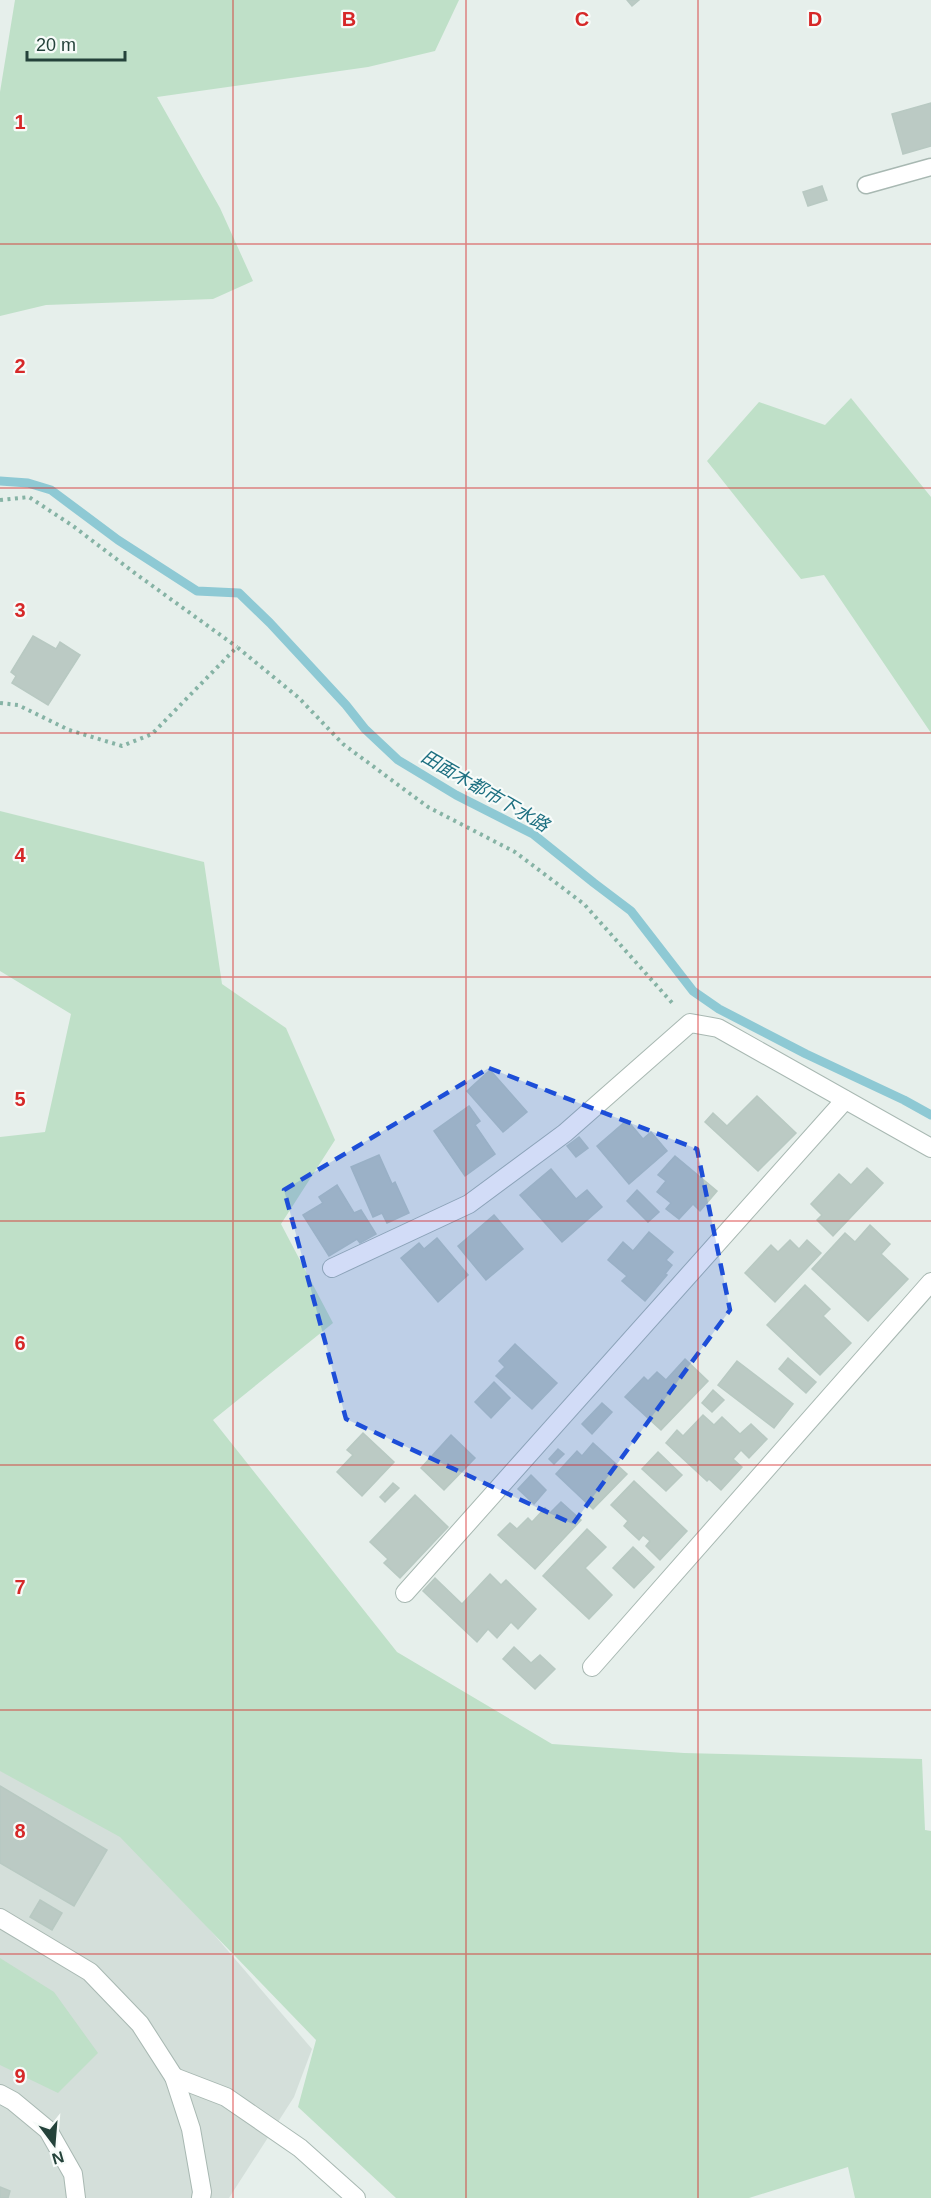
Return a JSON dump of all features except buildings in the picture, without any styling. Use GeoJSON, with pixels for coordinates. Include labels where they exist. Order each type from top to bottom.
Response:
{"type":"FeatureCollection","features":[{"type":"Feature","properties":{"kind":"street"},"geometry":{"type":"LineString","coordinates":[[332,1268],[469,1204],[565,1133],[690,1023],[718,1028],[931,1148]]}},
{"type":"Feature","properties":{"kind":"street"},"geometry":{"type":"LineString","coordinates":[[405,1593],[845,1100]]}},
{"type":"Feature","properties":{"kind":"street"},"geometry":{"type":"LineString","coordinates":[[592,1666],[931,1282]]}},
{"type":"Feature","properties":{"kind":"street"},"geometry":{"type":"LineString","coordinates":[[0,1918],[90,1972],[140,2024],[174,2077],[191,2129],[202,2192],[201,2198]]}},
{"type":"Feature","properties":{"kind":"street"},"geometry":{"type":"LineString","coordinates":[[174,2077],[226,2097],[300,2148],[356,2198]]}},
{"type":"Feature","properties":{"kind":"street"},"geometry":{"type":"LineString","coordinates":[[0,2094],[13,2101],[48,2130],[73,2175],[76,2198]]}},
{"type":"Feature","properties":{"kind":"lane"},"geometry":{"type":"LineString","coordinates":[[866,185],[931,167]]}},
{"type":"Feature","properties":{"kind":"path"},"geometry":{"type":"LineString","coordinates":[[0,500],[29,497],[73,526],[237,647],[299,698],[352,751],[428,807],[515,852],[584,904],[690,1023]]}},
{"type":"Feature","properties":{"kind":"path"},"geometry":{"type":"LineString","coordinates":[[0,703],[18,705],[69,730],[122,746],[152,734],[237,647]]}},
{"type":"Feature","properties":{"kind":"highlighted area"},"geometry":{"type":"Polygon","coordinates":[[[489,1068],[697,1149],[730,1310],[573,1524],[346,1419],[284,1190],[489,1068]]]}},
{"type":"Feature","properties":{"kind":"shaded area"},"geometry":{"type":"Polygon","coordinates":[[[0,1762],[139,1847],[312,2049],[294,2097],[229,2198],[0,2198],[0,1762]]]}},
{"type":"Feature","properties":{"kind":"green space"},"geometry":{"type":"Polygon","coordinates":[[[15,0],[459,0],[435,51],[368,67],[157,97],[220,208],[253,281],[213,299],[46,305],[0,316],[0,92],[15,0]]]}},
{"type":"Feature","properties":{"kind":"green space"},"geometry":{"type":"Polygon","coordinates":[[[851,398],[931,497],[931,733],[824,575],[801,579],[707,461],[759,402],[825,425],[851,398]]]}},
{"type":"Feature","properties":{"kind":"green space"},"geometry":{"type":"Polygon","coordinates":[[[0,811],[204,862],[222,984],[286,1028],[335,1140],[281,1224],[333,1323],[213,1420],[397,1652],[552,1744],[684,1753],[922,1759],[925,1830],[931,1831],[931,2198],[855,2198],[848,2167],[749,2198],[396,2198],[298,2107],[316,2040],[120,1837],[0,1771],[0,1137],[45,1132],[71,1014],[0,971],[0,811]]]}},
{"type":"Feature","properties":{"kind":"green space"},"geometry":{"type":"Polygon","coordinates":[[[0,1958],[54,1992],[98,2053],[58,2093],[0,2065],[0,1958]]]}},
{"type":"Feature","properties":{"kind":"waterway","name":"田面木都市下水路"},"geometry":{"type":"LineString","coordinates":[[0,481],[28,483],[51,490],[118,540],[197,591],[239,593],[346,705],[365,729],[398,760],[456,795],[533,834],[631,911],[693,991],[719,1009],[931,1115]]}}]}
